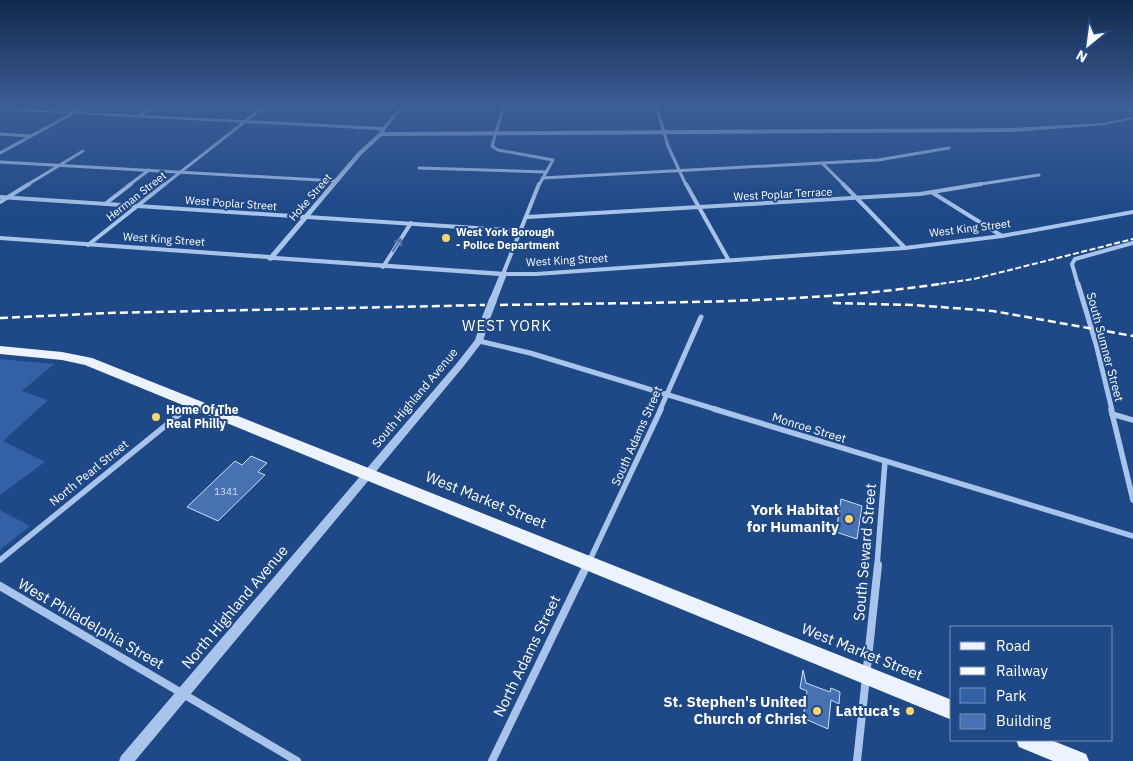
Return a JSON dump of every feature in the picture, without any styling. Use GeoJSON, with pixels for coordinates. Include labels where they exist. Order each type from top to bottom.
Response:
{"type":"FeatureCollection","features":[{"type":"Feature","properties":{"kind":"main road","name":"West Market Street"},"geometry":{"type":"LineString","coordinates":[[0,350],[77,358],[193,403],[950,709]]}},
{"type":"Feature","properties":{"kind":"main road"},"geometry":{"type":"LineString","coordinates":[[1029,741],[1079,761]]}},
{"type":"Feature","properties":{"kind":"street"},"geometry":{"type":"LineString","coordinates":[[0,153],[24,141]]}},
{"type":"Feature","properties":{"kind":"street","name":"Herman Street"},"geometry":{"type":"LineString","coordinates":[[88,245],[222,141]]}},
{"type":"Feature","properties":{"kind":"street","name":"Hoke Street"},"geometry":{"type":"LineString","coordinates":[[270,258],[372,141]]}},
{"type":"Feature","properties":{"kind":"street"},"geometry":{"type":"LineString","coordinates":[[419,168],[546,172],[552,166],[553,160],[498,150],[492,146],[494,141]]}},
{"type":"Feature","properties":{"kind":"street"},"geometry":{"type":"LineString","coordinates":[[665,141],[678,171],[728,259]]}},
{"type":"Feature","properties":{"kind":"street"},"geometry":{"type":"LineString","coordinates":[[542,178],[878,160],[949,148]]}},
{"type":"Feature","properties":{"kind":"street"},"geometry":{"type":"LineString","coordinates":[[0,202],[83,152]]}},
{"type":"Feature","properties":{"kind":"street"},"geometry":{"type":"LineString","coordinates":[[0,162],[337,181]]}},
{"type":"Feature","properties":{"kind":"street"},"geometry":{"type":"LineString","coordinates":[[823,164],[905,248]]}},
{"type":"Feature","properties":{"kind":"street"},"geometry":{"type":"LineString","coordinates":[[105,204],[149,170]]}},
{"type":"Feature","properties":{"kind":"street","name":"South Highland Avenue"},"geometry":{"type":"LineString","coordinates":[[368,474],[479,341],[503,274],[546,172]]}},
{"type":"Feature","properties":{"kind":"street","name":"West Poplar Terrace"},"geometry":{"type":"LineString","coordinates":[[527,217],[932,193],[1039,175]]}},
{"type":"Feature","properties":{"kind":"street"},"geometry":{"type":"LineString","coordinates":[[932,193],[1002,236]]}},
{"type":"Feature","properties":{"kind":"street","name":"West Poplar Street"},"geometry":{"type":"LineString","coordinates":[[0,198],[521,231]]}},
{"type":"Feature","properties":{"kind":"street","name":"West King Street"},"geometry":{"type":"LineString","coordinates":[[0,238],[383,267],[503,274],[555,273],[728,259],[905,248],[1002,236],[1133,212]]}},
{"type":"Feature","properties":{"kind":"street"},"geometry":{"type":"LineString","coordinates":[[383,267],[411,223]]}},
{"type":"Feature","properties":{"kind":"street","name":"South Sumner Street"},"geometry":{"type":"LineString","coordinates":[[1133,243],[1072,261],[1096,344],[1133,500]]}},
{"type":"Feature","properties":{"kind":"street","name":"South Adams Street"},"geometry":{"type":"LineString","coordinates":[[588,562],[636,467],[666,395],[702,317]]}},
{"type":"Feature","properties":{"kind":"street","name":"Monroe Street"},"geometry":{"type":"LineString","coordinates":[[479,341],[530,353],[1133,536]]}},
{"type":"Feature","properties":{"kind":"street","name":"North Pearl Street"},"geometry":{"type":"LineString","coordinates":[[0,560],[193,403]]}},
{"type":"Feature","properties":{"kind":"street"},"geometry":{"type":"LineString","coordinates":[[1112,414],[1133,420]]}},
{"type":"Feature","properties":{"kind":"street","name":"South Seward Street"},"geometry":{"type":"LineString","coordinates":[[856,761],[886,461]]}},
{"type":"Feature","properties":{"kind":"street","name":"North Highland Avenue"},"geometry":{"type":"LineString","coordinates":[[126,761],[368,474]]}},
{"type":"Feature","properties":{"kind":"street","name":"North Adams Street"},"geometry":{"type":"LineString","coordinates":[[492,761],[588,562]]}},
{"type":"Feature","properties":{"kind":"street","name":"West Philadelphia Street"},"geometry":{"type":"LineString","coordinates":[[0,586],[297,761]]}},
{"type":"Feature","properties":{"kind":"green space"},"geometry":{"type":"Polygon","coordinates":[[[0,359],[54,364],[22,391],[48,400],[3,441],[45,462],[0,495],[0,359]]]}},
{"type":"Feature","properties":{"kind":"green space"},"geometry":{"type":"Polygon","coordinates":[[[0,510],[30,526],[0,550],[0,510]]]}},
{"type":"Feature","properties":{"kind":"building"},"geometry":{"type":"Polygon","coordinates":[[[251,456],[267,463],[258,472],[265,475],[218,521],[187,507],[235,461],[242,465],[251,456]]]}},
{"type":"Feature","properties":{"kind":"building","name":"York Habitat for Humanity"},"geometry":{"type":"Polygon","coordinates":[[[841,499],[862,506],[857,539],[836,532],[841,499]]]}},
{"type":"Feature","properties":{"kind":"building","name":"St. Stephen's United Church of Christ"},"geometry":{"type":"Polygon","coordinates":[[[803,670],[806,683],[830,692],[831,688],[840,692],[839,704],[831,700],[828,729],[803,718],[807,691],[800,688],[803,670]]]}},
{"type":"Feature","properties":{"kind":"railway"},"geometry":{"type":"LineString","coordinates":[[932,285],[974,279],[1133,239]]}},
{"type":"Feature","properties":{"kind":"railway"},"geometry":{"type":"LineString","coordinates":[[500,305],[666,303],[776,299],[831,296],[940,284]]}},
{"type":"Feature","properties":{"kind":"railway"},"geometry":{"type":"LineString","coordinates":[[833,303],[913,305],[993,311],[1133,336]]}},
{"type":"Feature","properties":{"kind":"railway"},"geometry":{"type":"LineString","coordinates":[[0,318],[109,313],[485,305]]}},
{"type":"Feature","properties":{"kind":"place","name":"West York Borough - Police Department"},"geometry":{"type":"Point","coordinates":[446,238]}},
{"type":"Feature","properties":{"kind":"place","name":"Home Of The Real Philly"},"geometry":{"type":"Point","coordinates":[156,417]}},
{"type":"Feature","properties":{"kind":"place","name":"York Habitat for Humanity"},"geometry":{"type":"Point","coordinates":[849,519]}},
{"type":"Feature","properties":{"kind":"place","name":"St. Stephen's United Church of Christ"},"geometry":{"type":"Point","coordinates":[817,711]}},
{"type":"Feature","properties":{"kind":"place","name":"Lattuca's"},"geometry":{"type":"Point","coordinates":[910,711]}},
{"type":"Feature","properties":{"kind":"district","name":"WEST YORK"},"geometry":{"type":"Point","coordinates":[507,326]}}]}
